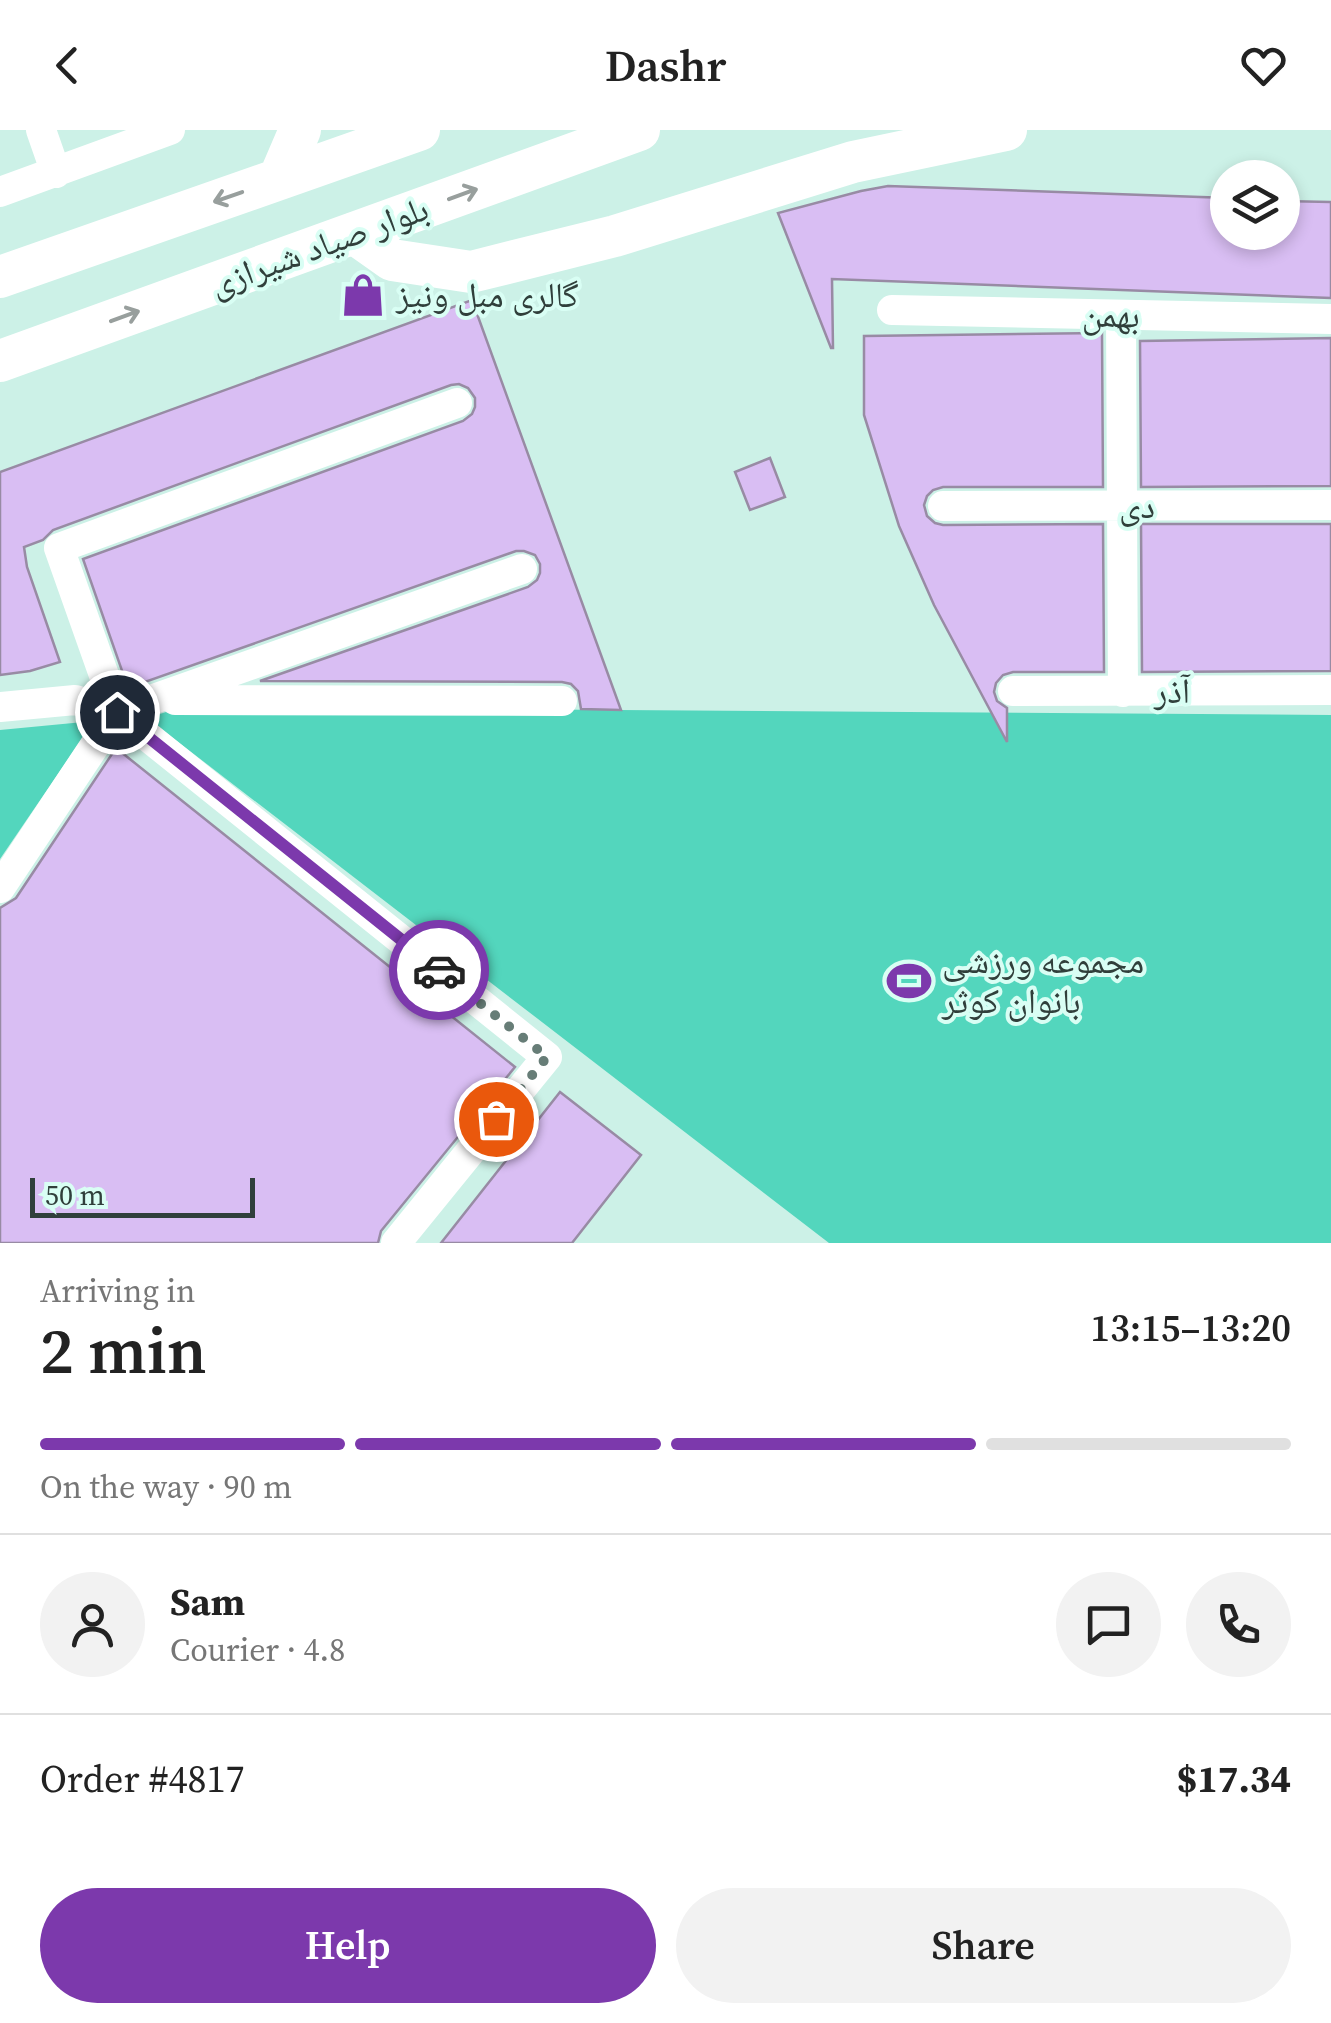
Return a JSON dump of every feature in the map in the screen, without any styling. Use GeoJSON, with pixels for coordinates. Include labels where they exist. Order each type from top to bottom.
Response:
{"type":"FeatureCollection","features":[{"type":"Feature","properties":{"kind":"main road"},"geometry":{"type":"LineString","coordinates":[[280,179],[300,130]]}},
{"type":"Feature","properties":{"kind":"main road"},"geometry":{"type":"LineString","coordinates":[[6,275],[420,130]]}},
{"type":"Feature","properties":{"kind":"main road","name":"بلوار صیاد شیرازی"},"geometry":{"type":"LineString","coordinates":[[0,362],[639,130]]}},
{"type":"Feature","properties":{"kind":"main road"},"geometry":{"type":"LineString","coordinates":[[354,233],[392,260],[471,272],[615,236],[854,162],[1006,130]]}},
{"type":"Feature","properties":{"kind":"main road"},"geometry":{"type":"LineString","coordinates":[[0,372],[59,340]]}},
{"type":"Feature","properties":{"kind":"street"},"geometry":{"type":"LineString","coordinates":[[42,130],[56,173]]}},
{"type":"Feature","properties":{"kind":"street"},"geometry":{"type":"LineString","coordinates":[[0,192],[170,130]]}},
{"type":"Feature","properties":{"kind":"street","name":"بهمن"},"geometry":{"type":"LineString","coordinates":[[892,310],[1331,320]]}},
{"type":"Feature","properties":{"kind":"street"},"geometry":{"type":"LineString","coordinates":[[1121,315],[1122,692]]}},
{"type":"Feature","properties":{"kind":"street"},"geometry":{"type":"LineString","coordinates":[[117,712],[59,548],[457,403]]}},
{"type":"Feature","properties":{"kind":"street","name":"دی"},"geometry":{"type":"LineString","coordinates":[[943,506],[1331,506]]}},
{"type":"Feature","properties":{"kind":"street"},"geometry":{"type":"LineString","coordinates":[[0,888],[117,712],[522,568]]}},
{"type":"Feature","properties":{"kind":"street","name":"آذر"},"geometry":{"type":"LineString","coordinates":[[1013,691],[1331,690]]}},
{"type":"Feature","properties":{"kind":"street"},"geometry":{"type":"LineString","coordinates":[[0,708],[75,700],[117,712],[547,1057],[396,1243]]}},
{"type":"Feature","properties":{"kind":"street"},"geometry":{"type":"LineString","coordinates":[[152,700],[562,700]]}},
{"type":"Feature","properties":{"kind":"green space","name":"مجموعه ورزشی بانوان کوثر"},"geometry":{"type":"Polygon","coordinates":[[[182,707],[1331,715],[1331,1243],[829,1243],[147,718],[182,707]]]}},
{"type":"Feature","properties":{"kind":"green space"},"geometry":{"type":"Polygon","coordinates":[[[94,721],[0,859],[0,730],[94,721]]]}},
{"type":"Feature","properties":{"kind":"building"},"geometry":{"type":"Polygon","coordinates":[[[888,186],[1210,197],[1210,250],[1300,250],[1300,201],[1331,202],[1331,298],[832,279],[831,348],[778,213],[888,186]]]}},
{"type":"Feature","properties":{"kind":"building"},"geometry":{"type":"Polygon","coordinates":[[[472,300],[621,710],[581,709],[578,691],[562,682],[260,681],[528,587],[537,580],[540,564],[535,555],[524,551],[128,688],[83,559],[463,421],[472,414],[475,398],[459,384],[53,530],[43,540],[24,547],[27,567],[60,662],[0,675],[0,472],[472,300]]]}},
{"type":"Feature","properties":{"kind":"building"},"geometry":{"type":"Polygon","coordinates":[[[1102,333],[1103,487],[943,487],[933,490],[924,505],[927,516],[943,525],[1103,524],[1104,672],[1003,675],[994,692],[997,701],[1007,708],[1007,742],[934,605],[899,526],[864,415],[864,336],[1102,333]]]}},
{"type":"Feature","properties":{"kind":"building"},"geometry":{"type":"Polygon","coordinates":[[[1331,338],[1331,486],[1141,487],[1140,341],[1331,338]]]}},
{"type":"Feature","properties":{"kind":"building"},"geometry":{"type":"Polygon","coordinates":[[[770,458],[785,497],[750,510],[735,472],[770,458]]]}},
{"type":"Feature","properties":{"kind":"building"},"geometry":{"type":"Polygon","coordinates":[[[1141,524],[1331,524],[1331,671],[1142,672],[1141,524]]]}},
{"type":"Feature","properties":{"kind":"building"},"geometry":{"type":"Polygon","coordinates":[[[116,748],[515,1067],[381,1231],[378,1243],[0,1243],[0,908],[16,898],[116,748]]]}},
{"type":"Feature","properties":{"kind":"building"},"geometry":{"type":"Polygon","coordinates":[[[560,1092],[641,1155],[572,1243],[441,1243],[560,1092]]]}},
{"type":"Feature","properties":{"kind":"way so far"},"geometry":{"type":"LineString","coordinates":[[439,970],[547,1057],[496,1119]]}},
{"type":"Feature","properties":{"kind":"place","name":"گالری مبل ونیز"},"geometry":{"type":"Point","coordinates":[363,295]}},
{"type":"Feature","properties":{"kind":"place","name":"مجموعه ورزشی بانوان کوثر"},"geometry":{"type":"Point","coordinates":[909,981]}},
{"type":"Feature","properties":{"kind":"route"},"geometry":{"type":"LineString","coordinates":[[117,712],[439,970]]}}]}
